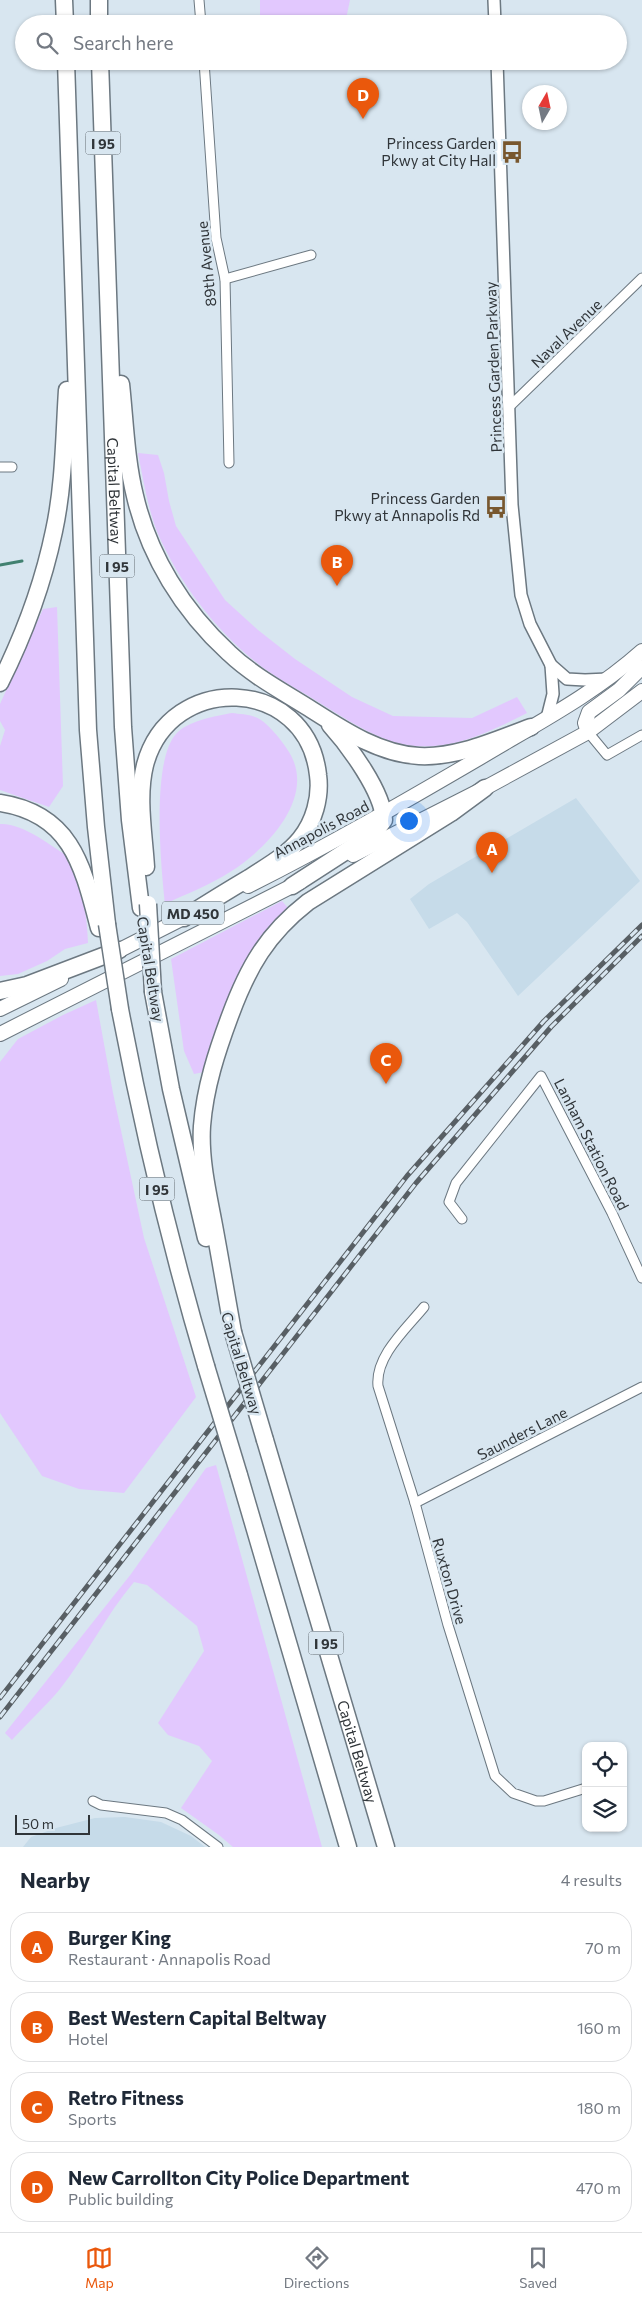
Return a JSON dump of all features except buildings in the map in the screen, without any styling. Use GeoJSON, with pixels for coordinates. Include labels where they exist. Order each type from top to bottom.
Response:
{"type":"FeatureCollection","features":[{"type":"Feature","properties":{"kind":"highway"},"geometry":{"type":"LineString","coordinates":[[64,0],[65,15]]}},
{"type":"Feature","properties":{"kind":"highway"},"geometry":{"type":"LineString","coordinates":[[98,0],[99,15]]}},
{"type":"Feature","properties":{"kind":"highway","name":"I 95"},"geometry":{"type":"LineString","coordinates":[[66,70],[88,730],[103,926],[137,1100],[157,1187],[206,1366],[348,1847]]}},
{"type":"Feature","properties":{"kind":"highway","name":"Capital Beltway"},"geometry":{"type":"LineString","coordinates":[[100,70],[123,727],[130,820],[145,906],[153,992],[171,1089],[213,1264],[386,1847]]}},
{"type":"Feature","properties":{"kind":"highway"},"geometry":{"type":"LineString","coordinates":[[106,224],[129,465],[134,496],[154,551],[170,582],[188,609],[229,653],[254,673],[321,716],[385,750],[420,756],[459,752],[531,727]]}},
{"type":"Feature","properties":{"kind":"highway"},"geometry":{"type":"LineString","coordinates":[[0,683],[32,611],[54,531],[62,469],[74,303]]}},
{"type":"Feature","properties":{"kind":"highway"},"geometry":{"type":"LineString","coordinates":[[145,906],[142,793],[146,764],[160,735],[171,722],[200,702],[236,697],[268,703],[296,723],[313,750],[319,784],[313,818],[300,839],[287,853],[184,918]]}},
{"type":"Feature","properties":{"kind":"highway"},"geometry":{"type":"LineString","coordinates":[[292,886],[374,833],[381,826],[384,814],[382,806],[361,765],[350,749],[321,716]]}},
{"type":"Feature","properties":{"kind":"highway"},"geometry":{"type":"LineString","coordinates":[[233,1332],[204,1173],[202,1126],[210,1078],[217,1052],[248,971],[272,934],[308,902],[451,813],[485,788]]}},
{"type":"Feature","properties":{"kind":"highway"},"geometry":{"type":"LineString","coordinates":[[0,803],[15,805],[34,812],[52,824],[67,839],[79,860],[103,926]]}},
{"type":"Feature","properties":{"kind":"highway"},"geometry":{"type":"LineString","coordinates":[[0,991],[27,985],[119,950]]}},
{"type":"Feature","properties":{"kind":"main road","name":"Annapolis Road"},"geometry":{"type":"LineString","coordinates":[[0,1009],[286,867],[384,814],[547,718],[608,679],[642,651]]}},
{"type":"Feature","properties":{"kind":"main road"},"geometry":{"type":"LineString","coordinates":[[588,732],[585,723],[590,712],[619,690],[642,667]]}},
{"type":"Feature","properties":{"kind":"main road","name":"MD 450"},"geometry":{"type":"LineString","coordinates":[[0,1034],[485,788],[588,732],[642,691]]}},
{"type":"Feature","properties":{"kind":"street"},"geometry":{"type":"LineString","coordinates":[[199,0],[200,15]]}},
{"type":"Feature","properties":{"kind":"street"},"geometry":{"type":"LineString","coordinates":[[494,0],[495,15]]}},
{"type":"Feature","properties":{"kind":"street","name":"89th Avenue"},"geometry":{"type":"LineString","coordinates":[[205,70],[216,238],[225,279],[229,463]]}},
{"type":"Feature","properties":{"kind":"street","name":"Princess Garden Parkway"},"geometry":{"type":"LineString","coordinates":[[497,70],[512,505],[516,565],[521,594],[530,624],[551,665],[553,694],[547,718]]}},
{"type":"Feature","properties":{"kind":"street"},"geometry":{"type":"LineString","coordinates":[[225,279],[312,255]]}},
{"type":"Feature","properties":{"kind":"street","name":"Naval Avenue"},"geometry":{"type":"LineString","coordinates":[[509,407],[642,278]]}},
{"type":"Feature","properties":{"kind":"street"},"geometry":{"type":"LineString","coordinates":[[0,467],[12,467]]}},
{"type":"Feature","properties":{"kind":"street","name":"Princess Garden Parkway"},"geometry":{"type":"LineString","coordinates":[[551,665],[567,678],[585,680],[608,679]]}},
{"type":"Feature","properties":{"kind":"street"},"geometry":{"type":"LineString","coordinates":[[588,732],[607,755],[642,735]]}},
{"type":"Feature","properties":{"kind":"street","name":"Lanham Station Road"},"geometry":{"type":"LineString","coordinates":[[462,1219],[449,1202],[456,1182],[541,1076],[612,1213],[642,1278]]}},
{"type":"Feature","properties":{"kind":"street","name":"Ruxton Drive"},"geometry":{"type":"LineString","coordinates":[[424,1307],[388,1352],[381,1365],[378,1381],[415,1503],[448,1625],[495,1776],[513,1793],[536,1801],[544,1801],[582,1789]]}},
{"type":"Feature","properties":{"kind":"street","name":"Saunders Lane"},"geometry":{"type":"LineString","coordinates":[[415,1503],[642,1387]]}},
{"type":"Feature","properties":{"kind":"street"},"geometry":{"type":"LineString","coordinates":[[93,1801],[101,1805],[166,1813],[182,1820],[218,1847]]}},
{"type":"Feature","properties":{"kind":"shaded area"},"geometry":{"type":"Polygon","coordinates":[[[260,0],[350,0],[347,15],[260,15],[260,0]]]}},
{"type":"Feature","properties":{"kind":"shaded area"},"geometry":{"type":"Polygon","coordinates":[[[138,453],[158,455],[176,526],[225,600],[258,630],[295,659],[352,697],[393,716],[472,718],[517,697],[527,713],[474,737],[446,744],[416,746],[379,737],[269,672],[230,639],[215,623],[189,590],[178,572],[154,524],[138,453]]]}},
{"type":"Feature","properties":{"kind":"shaded area"},"geometry":{"type":"Polygon","coordinates":[[[57,607],[63,786],[49,807],[0,790],[0,746],[5,730],[0,721],[0,704],[43,609],[57,607]]]}},
{"type":"Feature","properties":{"kind":"shaded area"},"geometry":{"type":"Polygon","coordinates":[[[232,713],[249,715],[264,722],[289,752],[296,769],[297,786],[292,804],[284,820],[272,836],[244,862],[214,881],[165,904],[160,841],[160,790],[168,748],[181,729],[202,720],[232,713]]]}},
{"type":"Feature","properties":{"kind":"shaded area"},"geometry":{"type":"Polygon","coordinates":[[[576,798],[640,881],[518,996],[467,922],[457,913],[429,929],[410,899],[429,884],[576,798]]]}},
{"type":"Feature","properties":{"kind":"shaded area"},"geometry":{"type":"Polygon","coordinates":[[[0,824],[18,827],[27,831],[71,858],[83,900],[88,943],[65,949],[47,961],[18,974],[0,976],[0,824]]]}},
{"type":"Feature","properties":{"kind":"shaded area"},"geometry":{"type":"Polygon","coordinates":[[[282,901],[288,908],[256,944],[239,979],[204,1072],[194,1074],[184,1051],[171,959],[282,901]]]}},
{"type":"Feature","properties":{"kind":"shaded area"},"geometry":{"type":"Polygon","coordinates":[[[96,1000],[113,1093],[144,1238],[196,1397],[124,1493],[79,1489],[42,1476],[0,1413],[0,1062],[18,1039],[96,1000]]]}},
{"type":"Feature","properties":{"kind":"shaded area"},"geometry":{"type":"Polygon","coordinates":[[[216,1465],[322,1847],[233,1847],[181,1808],[212,1761],[199,1746],[168,1735],[158,1723],[204,1651],[197,1626],[147,1585],[134,1582],[114,1608],[60,1689],[12,1740],[5,1733],[131,1574],[206,1468],[216,1465]]]}},
{"type":"Feature","properties":{"kind":"shaded area"},"geometry":{"type":"Polygon","coordinates":[[[125,1817],[161,1822],[191,1836],[205,1847],[23,1847],[31,1837],[56,1828],[95,1818],[125,1817]]]}},
{"type":"Feature","properties":{"kind":"waterway"},"geometry":{"type":"LineString","coordinates":[[0,565],[22,561]]}},
{"type":"Feature","properties":{"kind":"railway"},"geometry":{"type":"LineString","coordinates":[[0,1698],[407,1176],[544,1021],[642,925]]}},
{"type":"Feature","properties":{"kind":"railway"},"geometry":{"type":"LineString","coordinates":[[0,1717],[416,1183],[551,1027],[642,936]]}},
{"type":"Feature","properties":{"kind":"place","name":"New Carrollton City Police Department"},"geometry":{"type":"Point","coordinates":[363,119]}},
{"type":"Feature","properties":{"kind":"place","name":"Princess Garden Pkwy at City Hall"},"geometry":{"type":"Point","coordinates":[512,152]}},
{"type":"Feature","properties":{"kind":"place","name":"Princess Garden Pkwy at Annapolis Rd"},"geometry":{"type":"Point","coordinates":[496,507]}},
{"type":"Feature","properties":{"kind":"place","name":"Best Western Capital Beltway"},"geometry":{"type":"Point","coordinates":[337,586]}},
{"type":"Feature","properties":{"kind":"place","name":"Burger King"},"geometry":{"type":"Point","coordinates":[492,873]}},
{"type":"Feature","properties":{"kind":"place","name":"Retro Fitness"},"geometry":{"type":"Point","coordinates":[386,1084]}}]}
